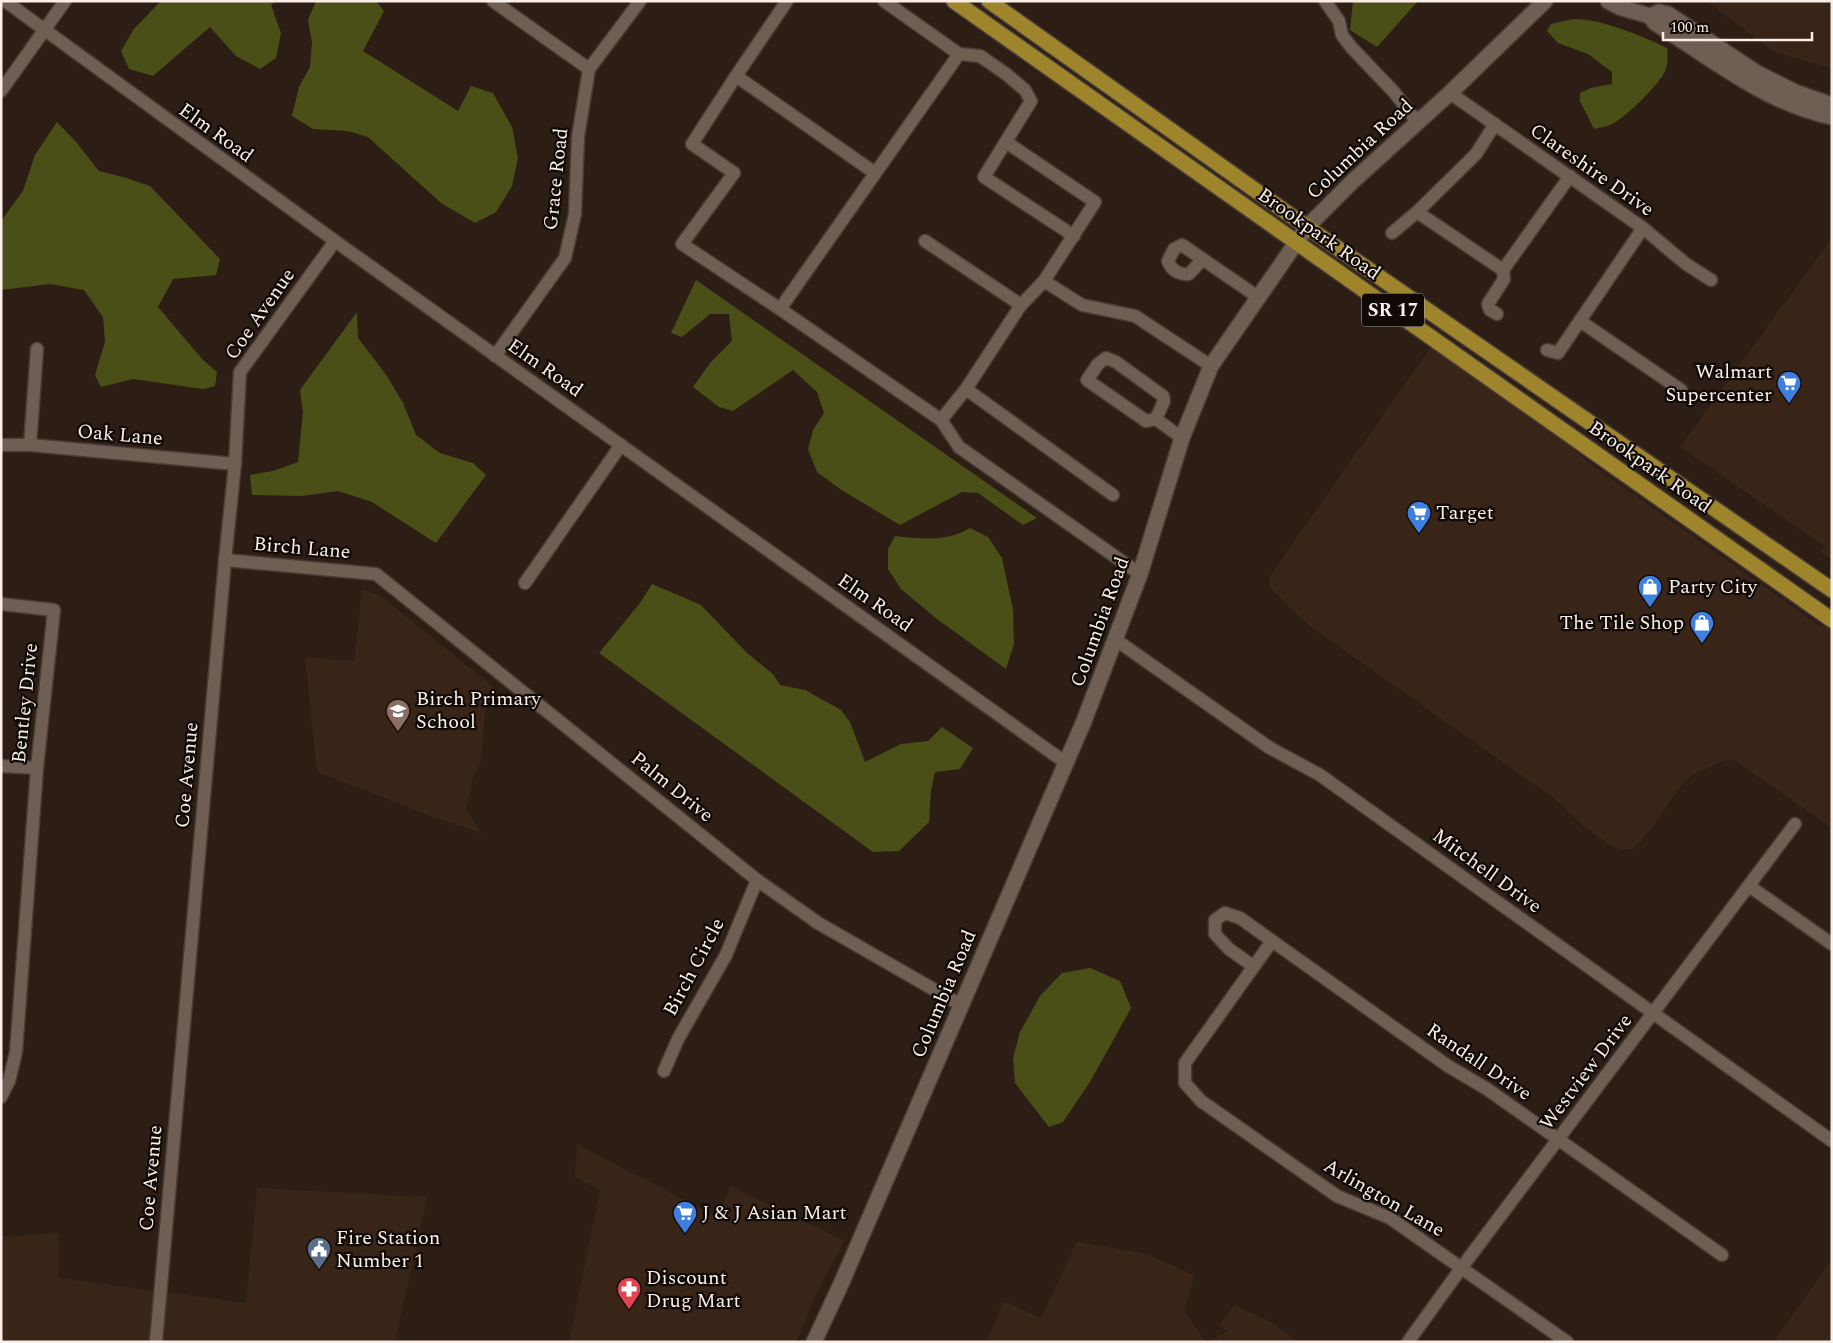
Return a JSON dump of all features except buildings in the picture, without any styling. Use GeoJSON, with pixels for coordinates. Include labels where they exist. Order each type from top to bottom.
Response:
{"type":"FeatureCollection","features":[{"type":"Feature","properties":{"kind":"main road","name":"Brookpark Road"},"geometry":{"type":"LineString","coordinates":[[954,1],[1832,620]]}},
{"type":"Feature","properties":{"kind":"main road","name":"Brookpark Road"},"geometry":{"type":"LineString","coordinates":[[989,1],[1307,227],[1832,590]]}},
{"type":"Feature","properties":{"kind":"street","name":"Elm Road"},"geometry":{"type":"LineString","coordinates":[[5,1],[495,356],[1066,762]]}},
{"type":"Feature","properties":{"kind":"street"},"geometry":{"type":"LineString","coordinates":[[1,91],[65,1]]}},
{"type":"Feature","properties":{"kind":"street"},"geometry":{"type":"LineString","coordinates":[[493,1],[589,69]]}},
{"type":"Feature","properties":{"kind":"street","name":"Grace Road"},"geometry":{"type":"LineString","coordinates":[[495,356],[565,258],[575,214],[578,137],[589,69],[640,1]]}},
{"type":"Feature","properties":{"kind":"street"},"geometry":{"type":"LineString","coordinates":[[787,1],[692,144],[734,173],[682,244],[941,420],[959,447],[1140,574]]}},
{"type":"Feature","properties":{"kind":"street"},"geometry":{"type":"LineString","coordinates":[[884,1],[959,54],[980,56],[1025,90],[1031,101],[984,177],[1074,236]]}},
{"type":"Feature","properties":{"kind":"street"},"geometry":{"type":"LineString","coordinates":[[1325,1],[1339,21],[1342,35],[1351,47],[1394,92],[1418,123]]}},
{"type":"Feature","properties":{"kind":"street","name":"Columbia Road"},"geometry":{"type":"LineString","coordinates":[[814,1342],[841,1284],[1066,762],[1116,640],[1140,574],[1182,438],[1211,366],[1307,227],[1353,181],[1450,93],[1545,1]]}},
{"type":"Feature","properties":{"kind":"street"},"geometry":{"type":"LineString","coordinates":[[1608,1],[1619,7],[1650,16],[1655,23],[1736,76],[1796,106],[1832,117]]}},
{"type":"Feature","properties":{"kind":"street"},"geometry":{"type":"LineString","coordinates":[[1650,16],[1659,12],[1668,14],[1757,73],[1794,92],[1832,104]]}},
{"type":"Feature","properties":{"kind":"street"},"geometry":{"type":"LineString","coordinates":[[780,309],[959,54]]}},
{"type":"Feature","properties":{"kind":"street"},"geometry":{"type":"LineString","coordinates":[[736,76],[875,173]]}},
{"type":"Feature","properties":{"kind":"street","name":"Clareshire Drive"},"geometry":{"type":"LineString","coordinates":[[1450,93],[1643,228],[1686,264],[1710,280]]}},
{"type":"Feature","properties":{"kind":"street"},"geometry":{"type":"LineString","coordinates":[[1392,233],[1417,212],[1476,154],[1495,124]]}},
{"type":"Feature","properties":{"kind":"street"},"geometry":{"type":"LineString","coordinates":[[941,420],[966,388],[1022,305],[1044,281],[1095,202],[1006,142]]}},
{"type":"Feature","properties":{"kind":"street"},"geometry":{"type":"LineString","coordinates":[[1497,314],[1490,310],[1488,304],[1504,279],[1503,270],[1570,176]]}},
{"type":"Feature","properties":{"kind":"street"},"geometry":{"type":"LineString","coordinates":[[1417,212],[1503,270]]}},
{"type":"Feature","properties":{"kind":"street"},"geometry":{"type":"LineString","coordinates":[[1547,350],[1558,353],[1643,228]]}},
{"type":"Feature","properties":{"kind":"street","name":"Coe Avenue"},"geometry":{"type":"LineString","coordinates":[[156,1342],[234,464],[240,372],[335,241]]}},
{"type":"Feature","properties":{"kind":"street"},"geometry":{"type":"LineString","coordinates":[[925,241],[1022,305]]}},
{"type":"Feature","properties":{"kind":"street"},"geometry":{"type":"LineString","coordinates":[[1203,259],[1258,297]]}},
{"type":"Feature","properties":{"kind":"street"},"geometry":{"type":"LineString","coordinates":[[1044,281],[1082,305],[1134,316],[1211,366]]}},
{"type":"Feature","properties":{"kind":"street"},"geometry":{"type":"LineString","coordinates":[[1580,321],[1681,390]]}},
{"type":"Feature","properties":{"kind":"street"},"geometry":{"type":"LineString","coordinates":[[30,445],[36,349]]}},
{"type":"Feature","properties":{"kind":"street"},"geometry":{"type":"LineString","coordinates":[[1156,420],[1164,401],[1163,396],[1116,362],[1106,358],[1098,364],[1087,380],[1146,421],[1156,420],[1182,438]]}},
{"type":"Feature","properties":{"kind":"street"},"geometry":{"type":"LineString","coordinates":[[966,388],[1114,495]]}},
{"type":"Feature","properties":{"kind":"street","name":"Oak Lane"},"geometry":{"type":"LineString","coordinates":[[1,445],[30,445],[234,464]]}},
{"type":"Feature","properties":{"kind":"street"},"geometry":{"type":"LineString","coordinates":[[524,583],[621,445]]}},
{"type":"Feature","properties":{"kind":"street","name":"Birch Lane"},"geometry":{"type":"LineString","coordinates":[[225,560],[376,574]]}},
{"type":"Feature","properties":{"kind":"street","name":"Palm Drive"},"geometry":{"type":"LineString","coordinates":[[376,574],[757,880],[818,923],[961,1005]]}},
{"type":"Feature","properties":{"kind":"street","name":"Bentley Drive"},"geometry":{"type":"LineString","coordinates":[[1,604],[54,610],[37,768],[16,1052],[10,1081],[1,1097]]}},
{"type":"Feature","properties":{"kind":"street","name":"Mitchell Drive"},"geometry":{"type":"LineString","coordinates":[[1116,640],[1270,748],[1328,781],[1832,1141]]}},
{"type":"Feature","properties":{"kind":"street"},"geometry":{"type":"LineString","coordinates":[[1,766],[37,768]]}},
{"type":"Feature","properties":{"kind":"street","name":"Westview Drive"},"geometry":{"type":"LineString","coordinates":[[1408,1342],[1462,1267],[1795,824]]}},
{"type":"Feature","properties":{"kind":"street","name":"Birch Circle"},"geometry":{"type":"LineString","coordinates":[[664,1071],[678,1039],[726,955],[757,880]]}},
{"type":"Feature","properties":{"kind":"street"},"geometry":{"type":"LineString","coordinates":[[1749,886],[1832,944]]}},
{"type":"Feature","properties":{"kind":"street","name":"Randall Drive"},"geometry":{"type":"LineString","coordinates":[[1253,966],[1229,949],[1215,934],[1215,920],[1225,913],[1240,918],[1448,1066],[1487,1089],[1722,1255]]}},
{"type":"Feature","properties":{"kind":"street"},"geometry":{"type":"LineString","coordinates":[[1253,966],[1272,941]]}},
{"type":"Feature","properties":{"kind":"street","name":"Arlington Lane"},"geometry":{"type":"LineString","coordinates":[[1253,966],[1185,1063],[1185,1083],[1201,1101],[1337,1196],[1390,1218],[1566,1342]]}},
{"type":"Feature","properties":{"kind":"shaded area"},"geometry":{"type":"Polygon","coordinates":[[[1710,1],[1832,1],[1832,69],[1773,51],[1709,3],[1710,1]]]}},
{"type":"Feature","properties":{"kind":"shaded area","name":"Walmart Supercenter"},"geometry":{"type":"Polygon","coordinates":[[[1832,238],[1832,560],[1820,552],[1825,546],[1680,447],[1832,238]]]}},
{"type":"Feature","properties":{"kind":"shaded area"},"geometry":{"type":"Polygon","coordinates":[[[1431,347],[1568,442],[1585,460],[1818,625],[1832,629],[1832,828],[1736,761],[1725,760],[1690,776],[1643,839],[1633,849],[1624,850],[1613,847],[1585,827],[1555,799],[1310,626],[1270,587],[1269,579],[1272,573],[1431,347]]]}},
{"type":"Feature","properties":{"kind":"shaded area","name":"Birch Primary School"},"geometry":{"type":"Polygon","coordinates":[[[362,589],[381,596],[496,689],[486,703],[481,761],[473,778],[466,810],[481,833],[436,818],[317,772],[305,657],[354,661],[362,589]]]}},
{"type":"Feature","properties":{"kind":"shaded area"},"geometry":{"type":"Polygon","coordinates":[[[577,1144],[717,1217],[731,1186],[844,1241],[815,1297],[796,1342],[569,1342],[600,1190],[575,1177],[577,1144]]]}},
{"type":"Feature","properties":{"kind":"shaded area"},"geometry":{"type":"Polygon","coordinates":[[[257,1188],[427,1197],[395,1342],[1,1342],[1,1237],[59,1233],[59,1278],[246,1303],[257,1188]]]}},
{"type":"Feature","properties":{"kind":"shaded area"},"geometry":{"type":"Polygon","coordinates":[[[1077,1242],[1148,1254],[1194,1276],[1184,1311],[1206,1342],[986,1342],[1004,1301],[1041,1318],[1077,1242]]]}},
{"type":"Feature","properties":{"kind":"shaded area"},"geometry":{"type":"Polygon","coordinates":[[[1832,1260],[1832,1342],[1774,1342],[1779,1334],[1832,1260]]]}},
{"type":"Feature","properties":{"kind":"shaded area"},"geometry":{"type":"Polygon","coordinates":[[[1234,1305],[1276,1325],[1295,1340],[1294,1342],[1208,1342],[1228,1331],[1219,1326],[1234,1305]]]}},
{"type":"Feature","properties":{"kind":"green space"},"geometry":{"type":"Polygon","coordinates":[[[161,1],[276,1],[271,5],[281,33],[276,58],[260,69],[236,56],[210,27],[153,76],[129,69],[121,51],[134,29],[161,1]]]}},
{"type":"Feature","properties":{"kind":"green space"},"geometry":{"type":"Polygon","coordinates":[[[316,1],[376,1],[384,11],[363,51],[458,111],[471,86],[493,93],[512,127],[518,158],[512,186],[496,212],[475,223],[441,203],[368,137],[348,131],[313,129],[292,116],[299,87],[310,67],[312,42],[308,20],[316,1]]]}},
{"type":"Feature","properties":{"kind":"green space"},"geometry":{"type":"Polygon","coordinates":[[[1353,1],[1418,1],[1377,47],[1350,30],[1353,1]]]}},
{"type":"Feature","properties":{"kind":"green space"},"geometry":{"type":"Polygon","coordinates":[[[1574,19],[1609,25],[1667,48],[1668,60],[1662,77],[1642,100],[1625,115],[1612,124],[1599,128],[1594,129],[1580,101],[1580,93],[1591,88],[1612,84],[1612,72],[1588,54],[1558,43],[1547,31],[1551,24],[1574,19]]]}},
{"type":"Feature","properties":{"kind":"green space"},"geometry":{"type":"Polygon","coordinates":[[[57,122],[99,171],[150,186],[220,259],[216,275],[173,279],[158,307],[202,359],[217,372],[215,386],[203,389],[133,379],[101,387],[95,375],[105,342],[103,317],[84,290],[50,284],[1,290],[1,221],[23,191],[35,155],[57,122]]]}},
{"type":"Feature","properties":{"kind":"green space"},"geometry":{"type":"Polygon","coordinates":[[[696,280],[1037,518],[1023,525],[978,493],[962,492],[900,525],[840,489],[817,472],[808,449],[813,430],[824,413],[817,392],[793,370],[733,411],[719,407],[693,387],[710,363],[732,341],[729,314],[710,314],[682,337],[671,333],[696,280]]]}},
{"type":"Feature","properties":{"kind":"green space"},"geometry":{"type":"Polygon","coordinates":[[[357,312],[358,338],[387,376],[403,403],[416,435],[440,453],[473,463],[486,475],[436,543],[372,502],[338,491],[301,496],[252,495],[250,475],[273,471],[298,462],[303,413],[300,390],[357,312]]]}},
{"type":"Feature","properties":{"kind":"green space"},"geometry":{"type":"Polygon","coordinates":[[[970,528],[988,537],[1002,558],[1013,610],[1014,644],[1006,669],[937,619],[901,589],[888,569],[888,549],[895,536],[934,538],[952,536],[970,528]]]}},
{"type":"Feature","properties":{"kind":"green space"},"geometry":{"type":"Polygon","coordinates":[[[652,584],[701,605],[747,653],[773,674],[780,685],[805,690],[841,710],[850,722],[865,762],[901,744],[928,741],[942,727],[973,748],[960,769],[935,772],[931,791],[929,822],[899,851],[873,852],[599,653],[640,603],[652,584]]]}},
{"type":"Feature","properties":{"kind":"green space"},"geometry":{"type":"Polygon","coordinates":[[[1090,968],[1120,981],[1131,1008],[1090,1082],[1063,1122],[1049,1127],[1015,1083],[1013,1058],[1020,1032],[1040,996],[1062,973],[1090,968]]]}},
{"type":"Feature","properties":{"kind":"place","name":"Walmart Supercenter"},"geometry":{"type":"Point","coordinates":[1789,404]}},
{"type":"Feature","properties":{"kind":"place","name":"Target"},"geometry":{"type":"Point","coordinates":[1419,534]}},
{"type":"Feature","properties":{"kind":"place","name":"Party City"},"geometry":{"type":"Point","coordinates":[1650,608]}},
{"type":"Feature","properties":{"kind":"place","name":"The Tile Shop"},"geometry":{"type":"Point","coordinates":[1702,644]}},
{"type":"Feature","properties":{"kind":"place","name":"Birch Primary School"},"geometry":{"type":"Point","coordinates":[398,732]}},
{"type":"Feature","properties":{"kind":"place","name":"J & J Asian Mart"},"geometry":{"type":"Point","coordinates":[685,1234]}},
{"type":"Feature","properties":{"kind":"place","name":"Fire Station Number 1"},"geometry":{"type":"Point","coordinates":[319,1270]}},
{"type":"Feature","properties":{"kind":"place","name":"Discount Drug Mart"},"geometry":{"type":"Point","coordinates":[629,1310]}}]}
